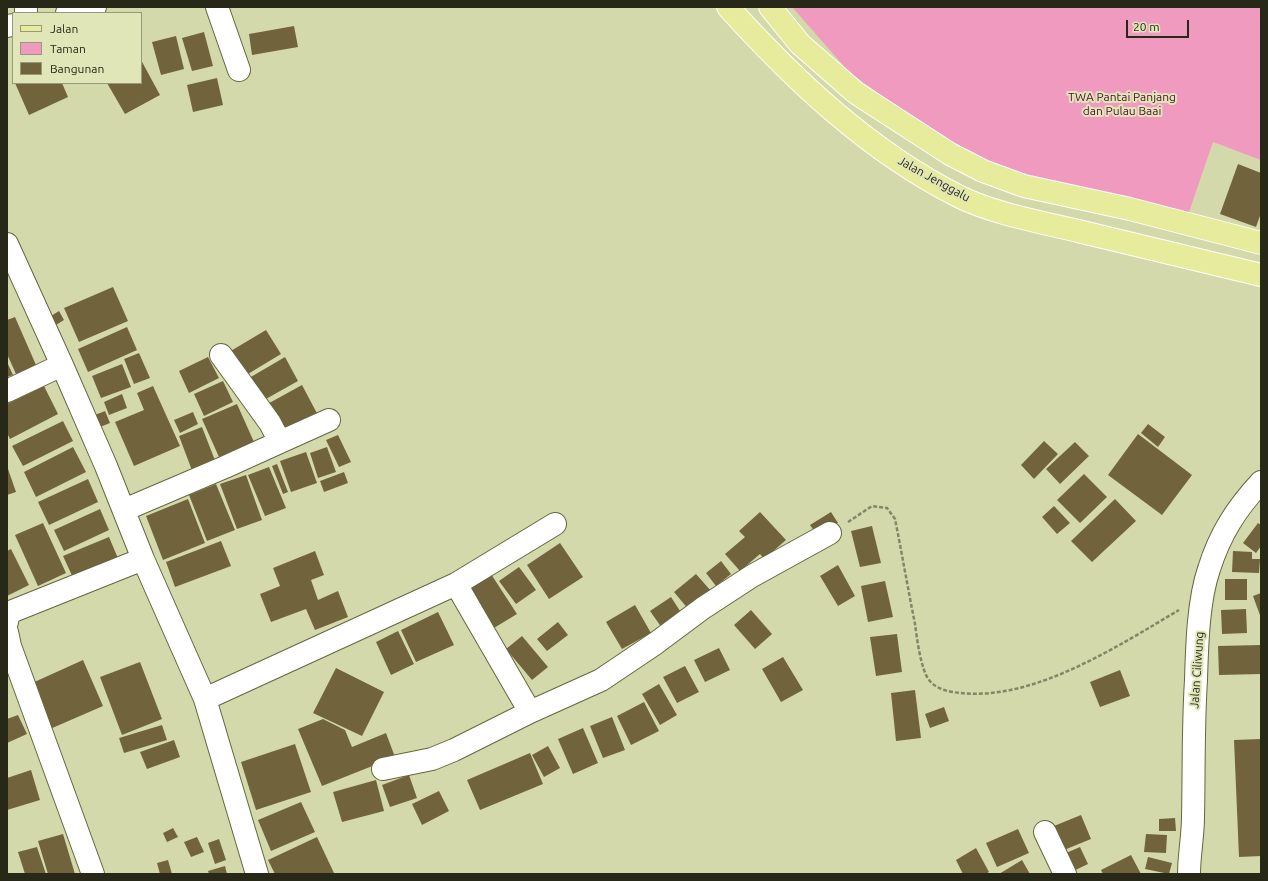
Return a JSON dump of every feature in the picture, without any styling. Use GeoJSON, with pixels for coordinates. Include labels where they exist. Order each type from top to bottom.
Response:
{"type":"FeatureCollection","features":[{"type":"Feature","properties":{"kind":"main road","name":"Jalan Jenggalu"},"geometry":{"type":"LineString","coordinates":[[728,7],[761,43],[800,81],[857,130],[912,169],[961,197],[1022,218],[1261,275]]}},
{"type":"Feature","properties":{"kind":"main road"},"geometry":{"type":"LineString","coordinates":[[770,7],[800,44],[856,93],[950,154],[983,171],[1024,186],[1130,209],[1261,243]]}},
{"type":"Feature","properties":{"kind":"street"},"geometry":{"type":"LineString","coordinates":[[72,12],[95,7]]}},
{"type":"Feature","properties":{"kind":"street"},"geometry":{"type":"LineString","coordinates":[[217,7],[239,70]]}},
{"type":"Feature","properties":{"kind":"street"},"geometry":{"type":"LineString","coordinates":[[7,244],[62,365],[124,510],[143,559],[205,699],[257,874]]}},
{"type":"Feature","properties":{"kind":"street"},"geometry":{"type":"LineString","coordinates":[[220,355],[270,423],[280,442]]}},
{"type":"Feature","properties":{"kind":"street"},"geometry":{"type":"LineString","coordinates":[[7,391],[62,365]]}},
{"type":"Feature","properties":{"kind":"street"},"geometry":{"type":"LineString","coordinates":[[124,510],[226,467],[329,420]]}},
{"type":"Feature","properties":{"kind":"street","name":"Jalan Ciliwung"},"geometry":{"type":"LineString","coordinates":[[1189,874],[1193,818],[1193,734],[1197,654],[1203,596],[1208,571],[1219,541],[1236,510],[1261,482]]}},
{"type":"Feature","properties":{"kind":"street"},"geometry":{"type":"LineString","coordinates":[[205,699],[456,584],[555,524]]}},
{"type":"Feature","properties":{"kind":"street"},"geometry":{"type":"LineString","coordinates":[[383,769],[439,756],[601,680],[656,643],[703,608],[752,576],[830,533]]}},
{"type":"Feature","properties":{"kind":"street"},"geometry":{"type":"LineString","coordinates":[[7,622],[8,616],[13,611],[143,559]]}},
{"type":"Feature","properties":{"kind":"street"},"geometry":{"type":"LineString","coordinates":[[456,584],[530,712]]}},
{"type":"Feature","properties":{"kind":"street"},"geometry":{"type":"LineString","coordinates":[[7,632],[10,646],[93,874]]}},
{"type":"Feature","properties":{"kind":"street"},"geometry":{"type":"LineString","coordinates":[[1045,832],[1065,874]]}},
{"type":"Feature","properties":{"kind":"path"},"geometry":{"type":"LineString","coordinates":[[830,533],[872,506],[887,508],[895,519],[920,652],[927,677],[936,687],[950,692],[971,694],[1006,691],[1042,681],[1083,664],[1102,654],[1203,596]]}},
{"type":"Feature","properties":{"kind":"green space","name":"TWA Pantai Panjang dan Pulau Baai"},"geometry":{"type":"Polygon","coordinates":[[[792,7],[1261,7],[1261,160],[1213,142],[1188,215],[1024,186],[932,132],[850,73],[792,7]]]}},
{"type":"Feature","properties":{"kind":"building"},"geometry":{"type":"Polygon","coordinates":[[[294,26],[298,47],[252,55],[249,34],[294,26]]]}},
{"type":"Feature","properties":{"kind":"building"},"geometry":{"type":"Polygon","coordinates":[[[204,32],[213,66],[192,71],[182,38],[204,32]]]}},
{"type":"Feature","properties":{"kind":"building"},"geometry":{"type":"Polygon","coordinates":[[[176,36],[184,69],[161,75],[152,42],[176,36]]]}},
{"type":"Feature","properties":{"kind":"building"},"geometry":{"type":"Polygon","coordinates":[[[142,62],[160,95],[125,114],[108,84],[142,84],[142,62]]]}},
{"type":"Feature","properties":{"kind":"building"},"geometry":{"type":"Polygon","coordinates":[[[217,78],[223,105],[193,112],[187,85],[217,78]]]}},
{"type":"Feature","properties":{"kind":"building"},"geometry":{"type":"Polygon","coordinates":[[[15,84],[62,84],[68,97],[29,115],[15,84]]]}},
{"type":"Feature","properties":{"kind":"building"},"geometry":{"type":"Polygon","coordinates":[[[1238,164],[1261,173],[1261,213],[1256,227],[1220,214],[1238,164]]]}},
{"type":"Feature","properties":{"kind":"building"},"geometry":{"type":"Polygon","coordinates":[[[113,287],[128,321],[79,342],[64,308],[113,287]]]}},
{"type":"Feature","properties":{"kind":"building"},"geometry":{"type":"Polygon","coordinates":[[[59,311],[64,320],[56,325],[51,316],[59,311]]]}},
{"type":"Feature","properties":{"kind":"building"},"geometry":{"type":"Polygon","coordinates":[[[15,317],[36,365],[16,374],[7,354],[7,320],[15,317]]]}},
{"type":"Feature","properties":{"kind":"building"},"geometry":{"type":"Polygon","coordinates":[[[127,327],[137,350],[88,372],[78,349],[127,327]]]}},
{"type":"Feature","properties":{"kind":"building"},"geometry":{"type":"Polygon","coordinates":[[[266,330],[281,354],[243,377],[229,352],[266,330]]]}},
{"type":"Feature","properties":{"kind":"building"},"geometry":{"type":"Polygon","coordinates":[[[139,353],[150,378],[134,384],[124,359],[139,353]]]}},
{"type":"Feature","properties":{"kind":"building"},"geometry":{"type":"Polygon","coordinates":[[[208,357],[219,378],[189,393],[179,371],[208,357]]]}},
{"type":"Feature","properties":{"kind":"building"},"geometry":{"type":"Polygon","coordinates":[[[285,357],[298,381],[257,404],[244,381],[285,357]]]}},
{"type":"Feature","properties":{"kind":"building"},"geometry":{"type":"Polygon","coordinates":[[[7,362],[13,375],[7,377],[7,362]]]}},
{"type":"Feature","properties":{"kind":"building"},"geometry":{"type":"Polygon","coordinates":[[[122,364],[131,387],[101,398],[92,376],[122,364]]]}},
{"type":"Feature","properties":{"kind":"building"},"geometry":{"type":"Polygon","coordinates":[[[223,381],[233,402],[204,416],[194,394],[223,381]]]}},
{"type":"Feature","properties":{"kind":"building"},"geometry":{"type":"Polygon","coordinates":[[[302,385],[320,419],[280,440],[262,407],[302,385]]]}},
{"type":"Feature","properties":{"kind":"building"},"geometry":{"type":"Polygon","coordinates":[[[44,386],[58,414],[10,439],[7,433],[7,404],[44,386]]]}},
{"type":"Feature","properties":{"kind":"building"},"geometry":{"type":"Polygon","coordinates":[[[153,386],[180,446],[134,466],[115,422],[144,410],[137,393],[153,386]]]}},
{"type":"Feature","properties":{"kind":"building"},"geometry":{"type":"Polygon","coordinates":[[[122,394],[127,408],[109,415],[104,402],[122,394]]]}},
{"type":"Feature","properties":{"kind":"building"},"geometry":{"type":"Polygon","coordinates":[[[237,404],[254,442],[219,457],[202,419],[237,404]]]}},
{"type":"Feature","properties":{"kind":"building"},"geometry":{"type":"Polygon","coordinates":[[[105,411],[110,423],[100,427],[95,415],[105,411]]]}},
{"type":"Feature","properties":{"kind":"building"},"geometry":{"type":"Polygon","coordinates":[[[193,412],[198,424],[180,433],[174,420],[193,412]]]}},
{"type":"Feature","properties":{"kind":"building"},"geometry":{"type":"Polygon","coordinates":[[[63,421],[73,441],[23,466],[12,446],[63,421]]]}},
{"type":"Feature","properties":{"kind":"building"},"geometry":{"type":"Polygon","coordinates":[[[1148,424],[1165,437],[1158,447],[1141,433],[1148,424]]]}},
{"type":"Feature","properties":{"kind":"building"},"geometry":{"type":"Polygon","coordinates":[[[202,427],[216,463],[193,473],[179,436],[202,427]]]}},
{"type":"Feature","properties":{"kind":"building"},"geometry":{"type":"Polygon","coordinates":[[[1138,434],[1192,475],[1162,515],[1108,475],[1138,434]]]}},
{"type":"Feature","properties":{"kind":"building"},"geometry":{"type":"Polygon","coordinates":[[[338,435],[351,462],[339,467],[326,440],[338,435]]]}},
{"type":"Feature","properties":{"kind":"building"},"geometry":{"type":"Polygon","coordinates":[[[1044,441],[1058,454],[1034,479],[1021,465],[1044,441]]]}},
{"type":"Feature","properties":{"kind":"building"},"geometry":{"type":"Polygon","coordinates":[[[1075,442],[1089,456],[1060,484],[1046,469],[1075,442]]]}},
{"type":"Feature","properties":{"kind":"building"},"geometry":{"type":"Polygon","coordinates":[[[73,447],[86,472],[36,497],[24,472],[73,447]]]}},
{"type":"Feature","properties":{"kind":"building"},"geometry":{"type":"Polygon","coordinates":[[[327,447],[336,472],[318,478],[310,453],[327,447]]]}},
{"type":"Feature","properties":{"kind":"building"},"geometry":{"type":"Polygon","coordinates":[[[306,452],[317,483],[291,492],[280,461],[306,452]]]}},
{"type":"Feature","properties":{"kind":"building"},"geometry":{"type":"Polygon","coordinates":[[[277,464],[288,492],[283,494],[272,466],[277,464]]]}},
{"type":"Feature","properties":{"kind":"building"},"geometry":{"type":"Polygon","coordinates":[[[7,466],[16,492],[7,495],[7,466]]]}},
{"type":"Feature","properties":{"kind":"building"},"geometry":{"type":"Polygon","coordinates":[[[269,467],[286,508],[265,516],[248,475],[269,467]]]}},
{"type":"Feature","properties":{"kind":"building"},"geometry":{"type":"Polygon","coordinates":[[[344,472],[348,483],[324,492],[320,481],[344,472]]]}},
{"type":"Feature","properties":{"kind":"building"},"geometry":{"type":"Polygon","coordinates":[[[1084,474],[1107,497],[1080,523],[1057,500],[1084,474]]]}},
{"type":"Feature","properties":{"kind":"building"},"geometry":{"type":"Polygon","coordinates":[[[246,475],[262,520],[237,529],[220,484],[246,475]]]}},
{"type":"Feature","properties":{"kind":"building"},"geometry":{"type":"Polygon","coordinates":[[[88,479],[98,502],[49,525],[38,502],[88,479]]]}},
{"type":"Feature","properties":{"kind":"building"},"geometry":{"type":"Polygon","coordinates":[[[216,484],[235,530],[207,541],[189,495],[216,484]]]}},
{"type":"Feature","properties":{"kind":"building"},"geometry":{"type":"Polygon","coordinates":[[[188,499],[205,543],[163,560],[146,516],[188,499]]]}},
{"type":"Feature","properties":{"kind":"building"},"geometry":{"type":"Polygon","coordinates":[[[1115,499],[1136,521],[1092,562],[1071,541],[1115,499]]]}},
{"type":"Feature","properties":{"kind":"building"},"geometry":{"type":"Polygon","coordinates":[[[1054,506],[1070,523],[1057,534],[1042,517],[1054,506]]]}},
{"type":"Feature","properties":{"kind":"building"},"geometry":{"type":"Polygon","coordinates":[[[100,509],[109,530],[64,551],[54,530],[100,509]]]}},
{"type":"Feature","properties":{"kind":"building"},"geometry":{"type":"Polygon","coordinates":[[[760,512],[786,540],[764,559],[760,554],[740,571],[725,554],[745,537],[739,531],[760,512]]]}},
{"type":"Feature","properties":{"kind":"building"},"geometry":{"type":"Polygon","coordinates":[[[831,512],[838,523],[817,535],[810,525],[831,512]]]}},
{"type":"Feature","properties":{"kind":"building"},"geometry":{"type":"Polygon","coordinates":[[[43,523],[66,573],[38,586],[15,535],[43,523]]]}},
{"type":"Feature","properties":{"kind":"building"},"geometry":{"type":"Polygon","coordinates":[[[1258,523],[1261,525],[1261,546],[1256,553],[1243,543],[1258,523]]]}},
{"type":"Feature","properties":{"kind":"building"},"geometry":{"type":"Polygon","coordinates":[[[872,526],[881,563],[860,567],[851,531],[872,526]]]}},
{"type":"Feature","properties":{"kind":"building"},"geometry":{"type":"Polygon","coordinates":[[[109,537],[120,563],[75,582],[63,556],[109,537]]]}},
{"type":"Feature","properties":{"kind":"building"},"geometry":{"type":"Polygon","coordinates":[[[221,541],[231,566],[175,587],[166,562],[221,541]]]}},
{"type":"Feature","properties":{"kind":"building"},"geometry":{"type":"Polygon","coordinates":[[[560,543],[583,577],[549,599],[527,565],[560,543]]]}},
{"type":"Feature","properties":{"kind":"building"},"geometry":{"type":"Polygon","coordinates":[[[11,549],[29,585],[7,596],[7,551],[11,549]]]}},
{"type":"Feature","properties":{"kind":"building"},"geometry":{"type":"Polygon","coordinates":[[[315,551],[324,575],[311,580],[318,600],[338,591],[348,617],[315,630],[306,609],[271,622],[260,594],[280,586],[273,568],[315,551]]]}},
{"type":"Feature","properties":{"kind":"building"},"geometry":{"type":"Polygon","coordinates":[[[1233,551],[1252,552],[1252,559],[1260,559],[1259,573],[1232,572],[1233,551]]]}},
{"type":"Feature","properties":{"kind":"building"},"geometry":{"type":"Polygon","coordinates":[[[721,561],[731,574],[716,586],[706,573],[721,561]]]}},
{"type":"Feature","properties":{"kind":"building"},"geometry":{"type":"Polygon","coordinates":[[[838,565],[855,596],[838,606],[820,576],[838,565]]]}},
{"type":"Feature","properties":{"kind":"building"},"geometry":{"type":"Polygon","coordinates":[[[519,567],[536,590],[516,604],[499,581],[519,567]]]}},
{"type":"Feature","properties":{"kind":"building"},"geometry":{"type":"Polygon","coordinates":[[[491,574],[517,614],[489,631],[464,592],[491,574]]]}},
{"type":"Feature","properties":{"kind":"building"},"geometry":{"type":"Polygon","coordinates":[[[696,574],[711,591],[689,610],[674,592],[696,574]]]}},
{"type":"Feature","properties":{"kind":"building"},"geometry":{"type":"Polygon","coordinates":[[[1225,579],[1247,579],[1247,600],[1225,600],[1225,579]]]}},
{"type":"Feature","properties":{"kind":"building"},"geometry":{"type":"Polygon","coordinates":[[[885,581],[893,617],[868,622],[861,586],[885,581]]]}},
{"type":"Feature","properties":{"kind":"building"},"geometry":{"type":"Polygon","coordinates":[[[1261,593],[1261,618],[1253,596],[1261,593]]]}},
{"type":"Feature","properties":{"kind":"building"},"geometry":{"type":"Polygon","coordinates":[[[671,597],[682,614],[662,628],[650,611],[671,597]]]}},
{"type":"Feature","properties":{"kind":"building"},"geometry":{"type":"Polygon","coordinates":[[[635,605],[651,633],[622,649],[606,622],[635,605]]]}},
{"type":"Feature","properties":{"kind":"building"},"geometry":{"type":"Polygon","coordinates":[[[1246,609],[1247,633],[1222,634],[1221,610],[1246,609]]]}},
{"type":"Feature","properties":{"kind":"building"},"geometry":{"type":"Polygon","coordinates":[[[751,610],[772,634],[755,649],[734,625],[751,610]]]}},
{"type":"Feature","properties":{"kind":"building"},"geometry":{"type":"Polygon","coordinates":[[[438,612],[454,645],[416,662],[401,630],[438,612]]]}},
{"type":"Feature","properties":{"kind":"building"},"geometry":{"type":"Polygon","coordinates":[[[558,622],[568,635],[547,651],[537,639],[558,622]]]}},
{"type":"Feature","properties":{"kind":"building"},"geometry":{"type":"Polygon","coordinates":[[[398,631],[414,664],[391,675],[376,642],[398,631]]]}},
{"type":"Feature","properties":{"kind":"building"},"geometry":{"type":"Polygon","coordinates":[[[897,634],[902,672],[876,676],[870,637],[897,634]]]}},
{"type":"Feature","properties":{"kind":"building"},"geometry":{"type":"Polygon","coordinates":[[[522,636],[548,667],[532,680],[506,649],[522,636]]]}},
{"type":"Feature","properties":{"kind":"building"},"geometry":{"type":"Polygon","coordinates":[[[1261,645],[1261,674],[1219,675],[1218,646],[1261,645]]]}},
{"type":"Feature","properties":{"kind":"building"},"geometry":{"type":"Polygon","coordinates":[[[719,648],[730,670],[705,682],[694,660],[719,648]]]}},
{"type":"Feature","properties":{"kind":"building"},"geometry":{"type":"Polygon","coordinates":[[[783,657],[803,690],[781,702],[762,669],[783,657]]]}},
{"type":"Feature","properties":{"kind":"building"},"geometry":{"type":"Polygon","coordinates":[[[83,660],[103,706],[50,729],[30,684],[83,660]]]}},
{"type":"Feature","properties":{"kind":"building"},"geometry":{"type":"Polygon","coordinates":[[[140,662],[162,719],[122,735],[100,677],[140,662]]]}},
{"type":"Feature","properties":{"kind":"building"},"geometry":{"type":"Polygon","coordinates":[[[685,666],[699,692],[677,703],[663,677],[685,666]]]}},
{"type":"Feature","properties":{"kind":"building"},"geometry":{"type":"Polygon","coordinates":[[[336,668],[384,692],[362,736],[313,713],[336,668]]]}},
{"type":"Feature","properties":{"kind":"building"},"geometry":{"type":"Polygon","coordinates":[[[1120,670],[1130,696],[1100,707],[1090,682],[1120,670]]]}},
{"type":"Feature","properties":{"kind":"building"},"geometry":{"type":"Polygon","coordinates":[[[659,684],[677,715],[660,725],[642,694],[659,684]]]}},
{"type":"Feature","properties":{"kind":"building"},"geometry":{"type":"Polygon","coordinates":[[[915,690],[921,738],[896,741],[891,693],[915,690]]]}},
{"type":"Feature","properties":{"kind":"building"},"geometry":{"type":"Polygon","coordinates":[[[644,702],[659,731],[631,745],[617,716],[644,702]]]}},
{"type":"Feature","properties":{"kind":"building"},"geometry":{"type":"Polygon","coordinates":[[[944,707],[949,721],[930,728],[925,714],[944,707]]]}},
{"type":"Feature","properties":{"kind":"building"},"geometry":{"type":"Polygon","coordinates":[[[18,715],[27,734],[7,743],[7,719],[18,715]]]}},
{"type":"Feature","properties":{"kind":"building"},"geometry":{"type":"Polygon","coordinates":[[[612,717],[625,750],[603,758],[590,726],[612,717]]]}},
{"type":"Feature","properties":{"kind":"building"},"geometry":{"type":"Polygon","coordinates":[[[323,719],[345,730],[352,747],[386,733],[395,757],[322,786],[298,729],[323,719]]]}},
{"type":"Feature","properties":{"kind":"building"},"geometry":{"type":"Polygon","coordinates":[[[162,725],[167,740],[124,753],[119,738],[162,725]]]}},
{"type":"Feature","properties":{"kind":"building"},"geometry":{"type":"Polygon","coordinates":[[[583,728],[598,763],[573,774],[558,739],[583,728]]]}},
{"type":"Feature","properties":{"kind":"building"},"geometry":{"type":"Polygon","coordinates":[[[1261,739],[1261,856],[1239,857],[1234,740],[1261,739]]]}},
{"type":"Feature","properties":{"kind":"building"},"geometry":{"type":"Polygon","coordinates":[[[174,740],[180,757],[147,769],[140,752],[174,740]]]}},
{"type":"Feature","properties":{"kind":"building"},"geometry":{"type":"Polygon","coordinates":[[[295,744],[311,792],[256,810],[241,762],[295,744]]]}},
{"type":"Feature","properties":{"kind":"building"},"geometry":{"type":"Polygon","coordinates":[[[548,746],[560,768],[544,777],[532,755],[548,746]]]}},
{"type":"Feature","properties":{"kind":"building"},"geometry":{"type":"Polygon","coordinates":[[[530,753],[543,784],[480,810],[467,780],[530,753]]]}},
{"type":"Feature","properties":{"kind":"building"},"geometry":{"type":"Polygon","coordinates":[[[31,770],[40,800],[7,810],[7,778],[31,770]]]}},
{"type":"Feature","properties":{"kind":"building"},"geometry":{"type":"Polygon","coordinates":[[[409,775],[417,798],[390,807],[382,785],[409,775]]]}},
{"type":"Feature","properties":{"kind":"building"},"geometry":{"type":"Polygon","coordinates":[[[376,780],[384,811],[342,822],[333,792],[376,780]]]}},
{"type":"Feature","properties":{"kind":"building"},"geometry":{"type":"Polygon","coordinates":[[[439,791],[449,811],[422,825],[412,804],[439,791]]]}},
{"type":"Feature","properties":{"kind":"building"},"geometry":{"type":"Polygon","coordinates":[[[301,802],[315,832],[271,851],[258,820],[301,802]]]}},
{"type":"Feature","properties":{"kind":"building"},"geometry":{"type":"Polygon","coordinates":[[[1081,815],[1091,839],[1064,850],[1054,826],[1081,815]]]}},
{"type":"Feature","properties":{"kind":"building"},"geometry":{"type":"Polygon","coordinates":[[[1175,818],[1176,831],[1159,831],[1159,819],[1175,818]]]}},
{"type":"Feature","properties":{"kind":"building"},"geometry":{"type":"Polygon","coordinates":[[[173,828],[178,837],[167,842],[163,833],[173,828]]]}},
{"type":"Feature","properties":{"kind":"building"},"geometry":{"type":"Polygon","coordinates":[[[1018,829],[1029,853],[997,867],[986,843],[1018,829]]]}},
{"type":"Feature","properties":{"kind":"building"},"geometry":{"type":"Polygon","coordinates":[[[63,834],[75,874],[48,874],[38,841],[63,834]]]}},
{"type":"Feature","properties":{"kind":"building"},"geometry":{"type":"Polygon","coordinates":[[[1146,834],[1167,835],[1166,853],[1144,852],[1146,834]]]}},
{"type":"Feature","properties":{"kind":"building"},"geometry":{"type":"Polygon","coordinates":[[[197,837],[204,852],[191,857],[184,842],[197,837]]]}},
{"type":"Feature","properties":{"kind":"building"},"geometry":{"type":"Polygon","coordinates":[[[317,837],[334,873],[275,874],[268,860],[317,837]]]}},
{"type":"Feature","properties":{"kind":"building"},"geometry":{"type":"Polygon","coordinates":[[[219,839],[226,860],[215,864],[208,843],[219,839]]]}},
{"type":"Feature","properties":{"kind":"building"},"geometry":{"type":"Polygon","coordinates":[[[37,847],[46,874],[25,874],[18,852],[37,847]]]}},
{"type":"Feature","properties":{"kind":"building"},"geometry":{"type":"Polygon","coordinates":[[[1080,847],[1088,864],[1067,874],[1057,857],[1080,847]]]}},
{"type":"Feature","properties":{"kind":"building"},"geometry":{"type":"Polygon","coordinates":[[[976,848],[989,872],[986,874],[963,874],[956,860],[976,848]]]}},
{"type":"Feature","properties":{"kind":"building"},"geometry":{"type":"Polygon","coordinates":[[[1131,855],[1141,874],[1103,874],[1101,870],[1131,855]]]}},
{"type":"Feature","properties":{"kind":"building"},"geometry":{"type":"Polygon","coordinates":[[[1148,857],[1172,863],[1169,874],[1145,869],[1148,857]]]}},
{"type":"Feature","properties":{"kind":"building"},"geometry":{"type":"Polygon","coordinates":[[[168,860],[172,874],[160,874],[157,863],[168,860]]]}},
{"type":"Feature","properties":{"kind":"building"},"geometry":{"type":"Polygon","coordinates":[[[1022,860],[1030,874],[999,874],[1022,860]]]}},
{"type":"Feature","properties":{"kind":"building"},"geometry":{"type":"Polygon","coordinates":[[[225,866],[227,874],[209,874],[208,871],[225,866]]]}}]}
